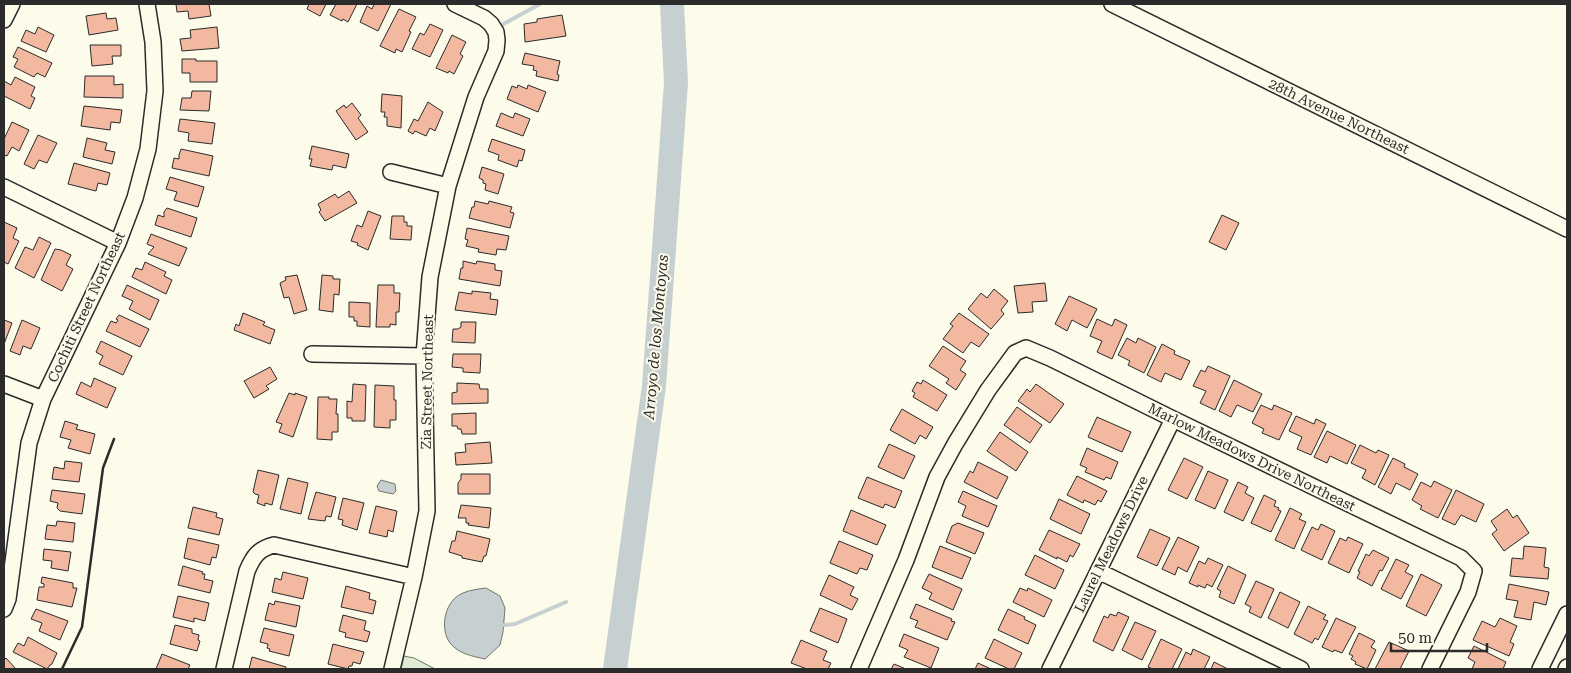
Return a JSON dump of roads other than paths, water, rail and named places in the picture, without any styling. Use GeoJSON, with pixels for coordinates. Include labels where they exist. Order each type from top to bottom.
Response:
{"type":"FeatureCollection","features":[{"type":"Feature","properties":{"kind":"street"},"geometry":{"type":"LineString","coordinates":[[4,20],[12,4]]}},
{"type":"Feature","properties":{"kind":"street","name":"Cochiti Street Northeast"},"geometry":{"type":"LineString","coordinates":[[4,609],[8,600],[29,443],[43,399],[118,243],[136,198],[148,149],[155,91],[153,42],[147,4]]}},
{"type":"Feature","properties":{"kind":"street","name":"Zia Street Northeast"},"geometry":{"type":"LineString","coordinates":[[392,669],[414,577],[427,511],[424,356],[430,277],[448,186],[476,97],[496,51],[498,40],[492,24],[455,4]]}},
{"type":"Feature","properties":{"kind":"street","name":"28th Avenue Northeast"},"geometry":{"type":"LineString","coordinates":[[1112,4],[1567,229]]}},
{"type":"Feature","properties":{"kind":"street"},"geometry":{"type":"LineString","coordinates":[[391,172],[448,186]]}},
{"type":"Feature","properties":{"kind":"street"},"geometry":{"type":"LineString","coordinates":[[4,187],[118,243]]}},
{"type":"Feature","properties":{"kind":"street","name":"Marlow Meadows Drive Northeast"},"geometry":{"type":"LineString","coordinates":[[859,669],[906,560],[937,477],[988,390],[1015,353],[1026,348],[1461,558],[1474,571],[1468,592],[1430,669]]}},
{"type":"Feature","properties":{"kind":"street"},"geometry":{"type":"LineString","coordinates":[[312,354],[424,356]]}},
{"type":"Feature","properties":{"kind":"street"},"geometry":{"type":"LineString","coordinates":[[4,384],[43,399]]}},
{"type":"Feature","properties":{"kind":"street","name":"Laurel Meadows Drive"},"geometry":{"type":"LineString","coordinates":[[1050,669],[1173,419]]}},
{"type":"Feature","properties":{"kind":"street"},"geometry":{"type":"LineString","coordinates":[[224,669],[248,571],[253,557],[266,547],[274,545],[414,577]]}},
{"type":"Feature","properties":{"kind":"street"},"geometry":{"type":"LineString","coordinates":[[1098,571],[1301,669]]}},
{"type":"Feature","properties":{"kind":"street"},"geometry":{"type":"LineString","coordinates":[[1540,669],[1567,614]]}},
{"type":"Feature","properties":{"kind":"waterway"},"geometry":{"type":"LineString","coordinates":[[496,28],[540,4]]}},
{"type":"Feature","properties":{"kind":"waterway","name":"Arroyo de los Montoyas"},"geometry":{"type":"LineString","coordinates":[[615,669],[654,386],[676,83],[672,4]]}},
{"type":"Feature","properties":{"kind":"waterway"},"geometry":{"type":"LineString","coordinates":[[504,625],[515,624],[566,602]]}}]}
